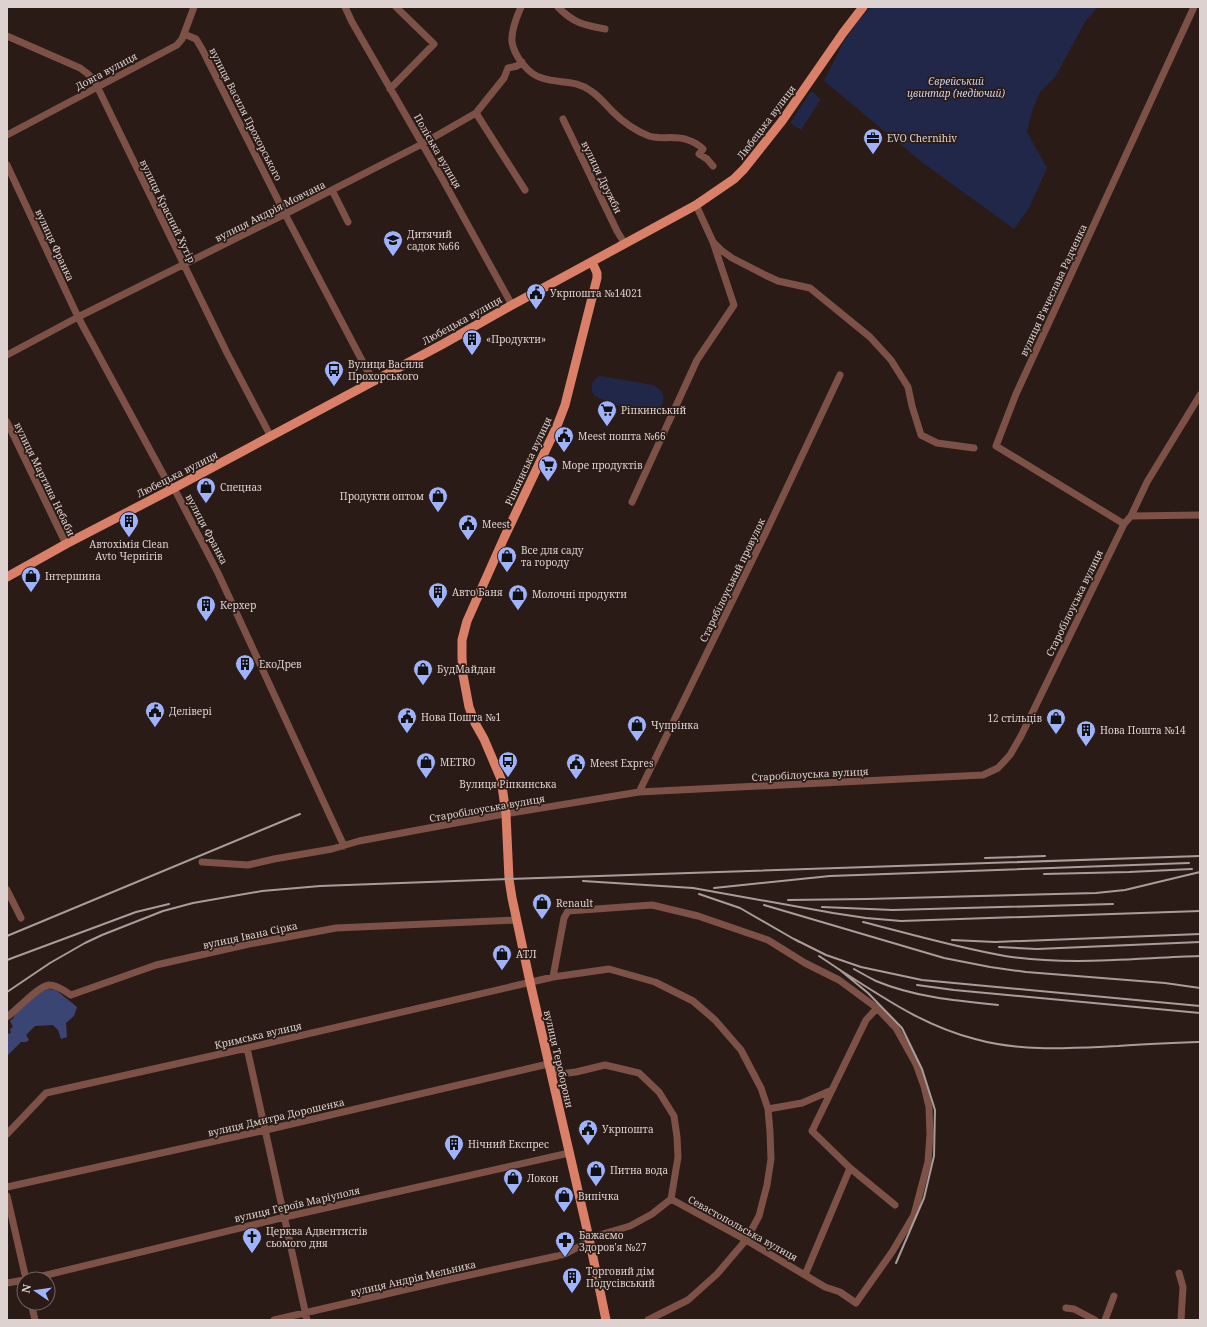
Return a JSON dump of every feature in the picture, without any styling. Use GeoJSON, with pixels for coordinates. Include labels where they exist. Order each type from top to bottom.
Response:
{"type":"FeatureCollection","features":[{"type":"Feature","properties":{"kind":"main road","name":"Любецька вулиця"},"geometry":{"type":"LineString","coordinates":[[7,577],[66,544],[271,437],[374,380],[462,334],[512,305],[696,205],[734,179],[744,169],[782,121],[843,33],[863,7]]}},
{"type":"Feature","properties":{"kind":"main road","name":"Ріпкинська вулиця"},"geometry":{"type":"LineString","coordinates":[[509,872],[506,814],[502,779],[475,722],[465,690],[462,640],[468,621],[487,576],[557,426],[565,405],[597,278],[597,273],[592,262]]}},
{"type":"Feature","properties":{"kind":"main road","name":"вулиця Тероборони"},"geometry":{"type":"LineString","coordinates":[[509,872],[530,982],[589,1238],[606,1320]]}},
{"type":"Feature","properties":{"kind":"street","name":"Довга вулиця"},"geometry":{"type":"LineString","coordinates":[[7,135],[177,45],[182,39],[194,7]]}},
{"type":"Feature","properties":{"kind":"street","name":"Поліська вулиця"},"geometry":{"type":"LineString","coordinates":[[345,7],[352,22],[512,305]]}},
{"type":"Feature","properties":{"kind":"street"},"geometry":{"type":"LineString","coordinates":[[390,89],[434,44],[396,7]]}},
{"type":"Feature","properties":{"kind":"street"},"geometry":{"type":"LineString","coordinates":[[521,7],[512,42],[520,64],[530,72],[542,78],[572,82],[592,92],[613,112],[642,133],[661,138],[680,138],[696,144],[713,166]]}},
{"type":"Feature","properties":{"kind":"street"},"geometry":{"type":"LineString","coordinates":[[558,7],[573,20],[586,26],[605,29]]}},
{"type":"Feature","properties":{"kind":"street","name":"вулиця Вʼячеслава Радченка"},"geometry":{"type":"LineString","coordinates":[[1124,524],[996,446],[1016,394],[1194,7]]}},
{"type":"Feature","properties":{"kind":"street","name":"вулиця Василя Прохорського"},"geometry":{"type":"LineString","coordinates":[[184,34],[196,39],[202,49],[285,214],[367,370],[374,380]]}},
{"type":"Feature","properties":{"kind":"street","name":"вулиця Красний Хутір"},"geometry":{"type":"LineString","coordinates":[[7,36],[80,68],[88,74],[97,86],[183,266],[271,437]]}},
{"type":"Feature","properties":{"kind":"street","name":"вулиця Андрія Мовчана"},"geometry":{"type":"LineString","coordinates":[[7,355],[78,317],[183,266],[422,144],[476,113],[504,78],[508,68],[520,64]]}},
{"type":"Feature","properties":{"kind":"street"},"geometry":{"type":"LineString","coordinates":[[476,113],[525,190]]}},
{"type":"Feature","properties":{"kind":"street","name":"вулиця Дружби"},"geometry":{"type":"LineString","coordinates":[[562,119],[617,231],[625,244]]}},
{"type":"Feature","properties":{"kind":"street","name":"вулиця Франка"},"geometry":{"type":"LineString","coordinates":[[7,165],[78,317],[169,485],[174,488],[218,573],[344,846]]}},
{"type":"Feature","properties":{"kind":"street"},"geometry":{"type":"LineString","coordinates":[[332,190],[348,222]]}},
{"type":"Feature","properties":{"kind":"street"},"geometry":{"type":"LineString","coordinates":[[632,502],[697,360],[734,305],[713,242],[696,205]]}},
{"type":"Feature","properties":{"kind":"street"},"geometry":{"type":"LineString","coordinates":[[713,242],[732,258],[765,275],[778,281],[810,288],[870,337],[891,360],[908,387],[921,435],[937,443],[974,448]]}},
{"type":"Feature","properties":{"kind":"street","name":"Старобілоуський провулок"},"geometry":{"type":"LineString","coordinates":[[639,792],[767,530],[840,375]]}},
{"type":"Feature","properties":{"kind":"street","name":"Старобілоуська вулиця"},"geometry":{"type":"LineString","coordinates":[[202,862],[248,865],[274,858],[332,849],[359,841],[506,814],[639,792],[960,777],[983,775],[998,768],[1010,755],[1021,736],[1124,524],[1130,516],[1147,482],[1200,395]]}},
{"type":"Feature","properties":{"kind":"street","name":"вулиця Мартина Небаби"},"geometry":{"type":"LineString","coordinates":[[7,422],[66,544]]}},
{"type":"Feature","properties":{"kind":"street"},"geometry":{"type":"LineString","coordinates":[[1130,516],[1200,514]]}},
{"type":"Feature","properties":{"kind":"street"},"geometry":{"type":"LineString","coordinates":[[7,890],[21,918]]}},
{"type":"Feature","properties":{"kind":"street","name":"Севастопольська вулиця"},"geometry":{"type":"LineString","coordinates":[[553,977],[564,918],[568,910],[652,905],[698,916],[768,940],[805,963],[839,980],[877,1008],[896,1028],[916,1064],[924,1086],[929,1107],[930,1134],[928,1162],[914,1215],[892,1252],[856,1303],[840,1292],[825,1287],[746,1240],[671,1199]]}},
{"type":"Feature","properties":{"kind":"street","name":"вулиця Івана Сірка"},"geometry":{"type":"LineString","coordinates":[[7,1017],[41,987],[49,985],[59,987],[71,995],[156,965],[249,944],[336,928],[517,920]]}},
{"type":"Feature","properties":{"kind":"street","name":"Кримська вулиця"},"geometry":{"type":"LineString","coordinates":[[7,1134],[46,1093],[553,977],[609,969],[655,982],[693,1001],[715,1020],[741,1050],[761,1088],[768,1109],[771,1159],[767,1185],[759,1216],[746,1240],[717,1274],[688,1300],[648,1320]]}},
{"type":"Feature","properties":{"kind":"street"},"geometry":{"type":"LineString","coordinates":[[877,1008],[866,1020],[812,1130],[850,1168],[895,1205]]}},
{"type":"Feature","properties":{"kind":"street"},"geometry":{"type":"LineString","coordinates":[[247,1048],[306,1316]]}},
{"type":"Feature","properties":{"kind":"street"},"geometry":{"type":"LineString","coordinates":[[548,1064],[560,1074],[605,1065],[639,1073],[659,1092],[674,1116],[677,1137],[678,1157],[671,1199]]}},
{"type":"Feature","properties":{"kind":"street","name":"вулиця Дмитра Дорошенка"},"geometry":{"type":"LineString","coordinates":[[7,1187],[266,1130],[548,1064]]}},
{"type":"Feature","properties":{"kind":"street"},"geometry":{"type":"LineString","coordinates":[[768,1109],[802,1103],[832,1090]]}},
{"type":"Feature","properties":{"kind":"street","name":"вулиця Героїв Маріуполя"},"geometry":{"type":"LineString","coordinates":[[56,1273],[285,1217],[569,1153]]}},
{"type":"Feature","properties":{"kind":"street","name":"Севастопольська вулиця"},"geometry":{"type":"LineString","coordinates":[[805,1275],[850,1168]]}},
{"type":"Feature","properties":{"kind":"street"},"geometry":{"type":"LineString","coordinates":[[7,1196],[23,1271]]}},
{"type":"Feature","properties":{"kind":"street","name":"вулиця Андрія Мельника"},"geometry":{"type":"LineString","coordinates":[[274,1320],[306,1316],[451,1279],[565,1254],[589,1238],[630,1226],[652,1214],[671,1199]]}},
{"type":"Feature","properties":{"kind":"street"},"geometry":{"type":"LineString","coordinates":[[1179,1273],[1183,1287],[1181,1320]]}},
{"type":"Feature","properties":{"kind":"street"},"geometry":{"type":"LineString","coordinates":[[1105,1320],[1114,1296]]}},
{"type":"Feature","properties":{"kind":"street"},"geometry":{"type":"LineString","coordinates":[[1066,1308],[1074,1309],[1095,1320]]}},
{"type":"Feature","properties":{"kind":"green space","name":"Єврейський цвинтар (недіючий)"},"geometry":{"type":"Polygon","coordinates":[[[871,7],[1098,7],[1085,22],[1055,77],[1040,92],[1032,111],[1027,132],[1047,168],[1029,208],[1014,229],[923,163],[824,81],[844,41],[859,20],[871,7]]]}},
{"type":"Feature","properties":{"kind":"green space"},"geometry":{"type":"Polygon","coordinates":[[[811,91],[821,99],[801,130],[790,123],[811,91]]]}},
{"type":"Feature","properties":{"kind":"green space"},"geometry":{"type":"Polygon","coordinates":[[[600,376],[653,385],[663,393],[663,403],[656,413],[647,415],[598,398],[593,393],[592,384],[597,377],[600,376]]]}},
{"type":"Feature","properties":{"kind":"shaded area"},"geometry":{"type":"Polygon","coordinates":[[[47,989],[56,990],[77,1007],[74,1016],[66,1023],[67,1037],[61,1039],[58,1030],[53,1025],[35,1026],[26,1035],[29,1040],[26,1042],[21,1042],[7,1056],[7,1034],[11,1033],[10,1029],[13,1027],[10,1021],[22,1005],[47,989]]]}},
{"type":"Feature","properties":{"kind":"railway"},"geometry":{"type":"LineString","coordinates":[[7,936],[300,814]]}},
{"type":"Feature","properties":{"kind":"railway"},"geometry":{"type":"LineString","coordinates":[[985,858],[1045,856]]}},
{"type":"Feature","properties":{"kind":"railway"},"geometry":{"type":"LineString","coordinates":[[7,992],[50,963],[102,935],[163,911],[193,903],[262,891],[320,886],[1200,856]]}},
{"type":"Feature","properties":{"kind":"railway"},"geometry":{"type":"LineString","coordinates":[[714,888],[830,876],[1189,863]]}},
{"type":"Feature","properties":{"kind":"railway"},"geometry":{"type":"LineString","coordinates":[[1044,874],[1192,869]]}},
{"type":"Feature","properties":{"kind":"railway"},"geometry":{"type":"LineString","coordinates":[[788,900],[1096,893],[1125,890],[1200,872]]}},
{"type":"Feature","properties":{"kind":"railway"},"geometry":{"type":"LineString","coordinates":[[583,881],[693,888],[833,913],[901,921],[1200,911]]}},
{"type":"Feature","properties":{"kind":"railway"},"geometry":{"type":"LineString","coordinates":[[699,894],[740,908],[799,942]]}},
{"type":"Feature","properties":{"kind":"railway"},"geometry":{"type":"LineString","coordinates":[[7,960],[136,912],[169,904]]}},
{"type":"Feature","properties":{"kind":"railway"},"geometry":{"type":"LineString","coordinates":[[822,907],[893,910],[1113,904]]}},
{"type":"Feature","properties":{"kind":"railway"},"geometry":{"type":"LineString","coordinates":[[764,905],[944,958],[990,967],[1026,972],[1165,983],[1200,988]]}},
{"type":"Feature","properties":{"kind":"railway"},"geometry":{"type":"LineString","coordinates":[[863,922],[970,949],[1029,959],[1078,961],[1200,956]]}},
{"type":"Feature","properties":{"kind":"railway"},"geometry":{"type":"LineString","coordinates":[[952,940],[995,942],[1200,934]]}},
{"type":"Feature","properties":{"kind":"railway"},"geometry":{"type":"LineString","coordinates":[[794,939],[826,955],[861,967],[922,980],[1200,1006]]}},
{"type":"Feature","properties":{"kind":"railway"},"geometry":{"type":"LineString","coordinates":[[999,947],[1037,949],[1200,942]]}},
{"type":"Feature","properties":{"kind":"railway"},"geometry":{"type":"LineString","coordinates":[[819,956],[840,970]]}},
{"type":"Feature","properties":{"kind":"railway"},"geometry":{"type":"LineString","coordinates":[[854,969],[876,981],[920,995],[998,1005]]}},
{"type":"Feature","properties":{"kind":"railway"},"geometry":{"type":"LineString","coordinates":[[896,1263],[924,1198],[934,1156],[935,1110],[922,1069],[902,1028],[868,993],[840,970],[921,1019],[956,1033],[992,1043],[1010,1046],[1064,1048],[1200,1042]]}},
{"type":"Feature","properties":{"kind":"railway"},"geometry":{"type":"LineString","coordinates":[[917,985],[954,990],[1200,1013]]}},
{"type":"Feature","properties":{"kind":"place","name":"EVO Chernihiv"},"geometry":{"type":"Point","coordinates":[873,155]}},
{"type":"Feature","properties":{"kind":"place","name":"Дитячий садок №66"},"geometry":{"type":"Point","coordinates":[393,257]}},
{"type":"Feature","properties":{"kind":"place","name":"Укрпошта №14021"},"geometry":{"type":"Point","coordinates":[536,310]}},
{"type":"Feature","properties":{"kind":"place","name":"«Продукти»"},"geometry":{"type":"Point","coordinates":[472,356]}},
{"type":"Feature","properties":{"kind":"place","name":"Вулиця Василя Прохорського"},"geometry":{"type":"Point","coordinates":[334,387]}},
{"type":"Feature","properties":{"kind":"place","name":"Ріпкинський"},"geometry":{"type":"Point","coordinates":[607,427]}},
{"type":"Feature","properties":{"kind":"place","name":"Meest пошта №66"},"geometry":{"type":"Point","coordinates":[564,453]}},
{"type":"Feature","properties":{"kind":"place","name":"Море продуктів"},"geometry":{"type":"Point","coordinates":[548,482]}},
{"type":"Feature","properties":{"kind":"place","name":"Спецназ"},"geometry":{"type":"Point","coordinates":[206,504]}},
{"type":"Feature","properties":{"kind":"place","name":"Продукти оптом"},"geometry":{"type":"Point","coordinates":[438,513]}},
{"type":"Feature","properties":{"kind":"place","name":"Автохімія Clean Avto Чернігів"},"geometry":{"type":"Point","coordinates":[129,538]}},
{"type":"Feature","properties":{"kind":"place","name":"Meest"},"geometry":{"type":"Point","coordinates":[468,541]}},
{"type":"Feature","properties":{"kind":"place","name":"Все для саду та городу"},"geometry":{"type":"Point","coordinates":[507,573]}},
{"type":"Feature","properties":{"kind":"place","name":"Інтершина"},"geometry":{"type":"Point","coordinates":[31,593]}},
{"type":"Feature","properties":{"kind":"place","name":"Авто Баня"},"geometry":{"type":"Point","coordinates":[438,609]}},
{"type":"Feature","properties":{"kind":"place","name":"Молочні продукти"},"geometry":{"type":"Point","coordinates":[518,611]}},
{"type":"Feature","properties":{"kind":"place","name":"Керхер"},"geometry":{"type":"Point","coordinates":[206,622]}},
{"type":"Feature","properties":{"kind":"place","name":"ЕкоДрев"},"geometry":{"type":"Point","coordinates":[245,681]}},
{"type":"Feature","properties":{"kind":"place","name":"БудМайдан"},"geometry":{"type":"Point","coordinates":[423,686]}},
{"type":"Feature","properties":{"kind":"place","name":"Делівері"},"geometry":{"type":"Point","coordinates":[155,728]}},
{"type":"Feature","properties":{"kind":"place","name":"Нова Пошта №1"},"geometry":{"type":"Point","coordinates":[407,734]}},
{"type":"Feature","properties":{"kind":"place","name":"12 стільців"},"geometry":{"type":"Point","coordinates":[1056,735]}},
{"type":"Feature","properties":{"kind":"place","name":"Чупрінка"},"geometry":{"type":"Point","coordinates":[637,742]}},
{"type":"Feature","properties":{"kind":"place","name":"Нова Пошта №14"},"geometry":{"type":"Point","coordinates":[1086,747]}},
{"type":"Feature","properties":{"kind":"place","name":"Вулиця Ріпкинська"},"geometry":{"type":"Point","coordinates":[508,778]}},
{"type":"Feature","properties":{"kind":"place","name":"METRO"},"geometry":{"type":"Point","coordinates":[426,779]}},
{"type":"Feature","properties":{"kind":"place","name":"Meest Expres"},"geometry":{"type":"Point","coordinates":[576,780]}},
{"type":"Feature","properties":{"kind":"place","name":"Renault"},"geometry":{"type":"Point","coordinates":[542,920]}},
{"type":"Feature","properties":{"kind":"place","name":"АТЛ"},"geometry":{"type":"Point","coordinates":[502,971]}},
{"type":"Feature","properties":{"kind":"place","name":"Укрпошта"},"geometry":{"type":"Point","coordinates":[588,1146]}},
{"type":"Feature","properties":{"kind":"place","name":"Нічний Експрес"},"geometry":{"type":"Point","coordinates":[454,1161]}},
{"type":"Feature","properties":{"kind":"place","name":"Питна вода"},"geometry":{"type":"Point","coordinates":[596,1187]}},
{"type":"Feature","properties":{"kind":"place","name":"Локон"},"geometry":{"type":"Point","coordinates":[513,1195]}},
{"type":"Feature","properties":{"kind":"place","name":"Випічка"},"geometry":{"type":"Point","coordinates":[564,1213]}},
{"type":"Feature","properties":{"kind":"place","name":"Церква Адвентистів сьомого дня"},"geometry":{"type":"Point","coordinates":[252,1254]}},
{"type":"Feature","properties":{"kind":"place","name":"Бажаємо Здоров'я №27"},"geometry":{"type":"Point","coordinates":[565,1258]}},
{"type":"Feature","properties":{"kind":"place","name":"Торговий дім Подусівський"},"geometry":{"type":"Point","coordinates":[572,1294]}}]}
